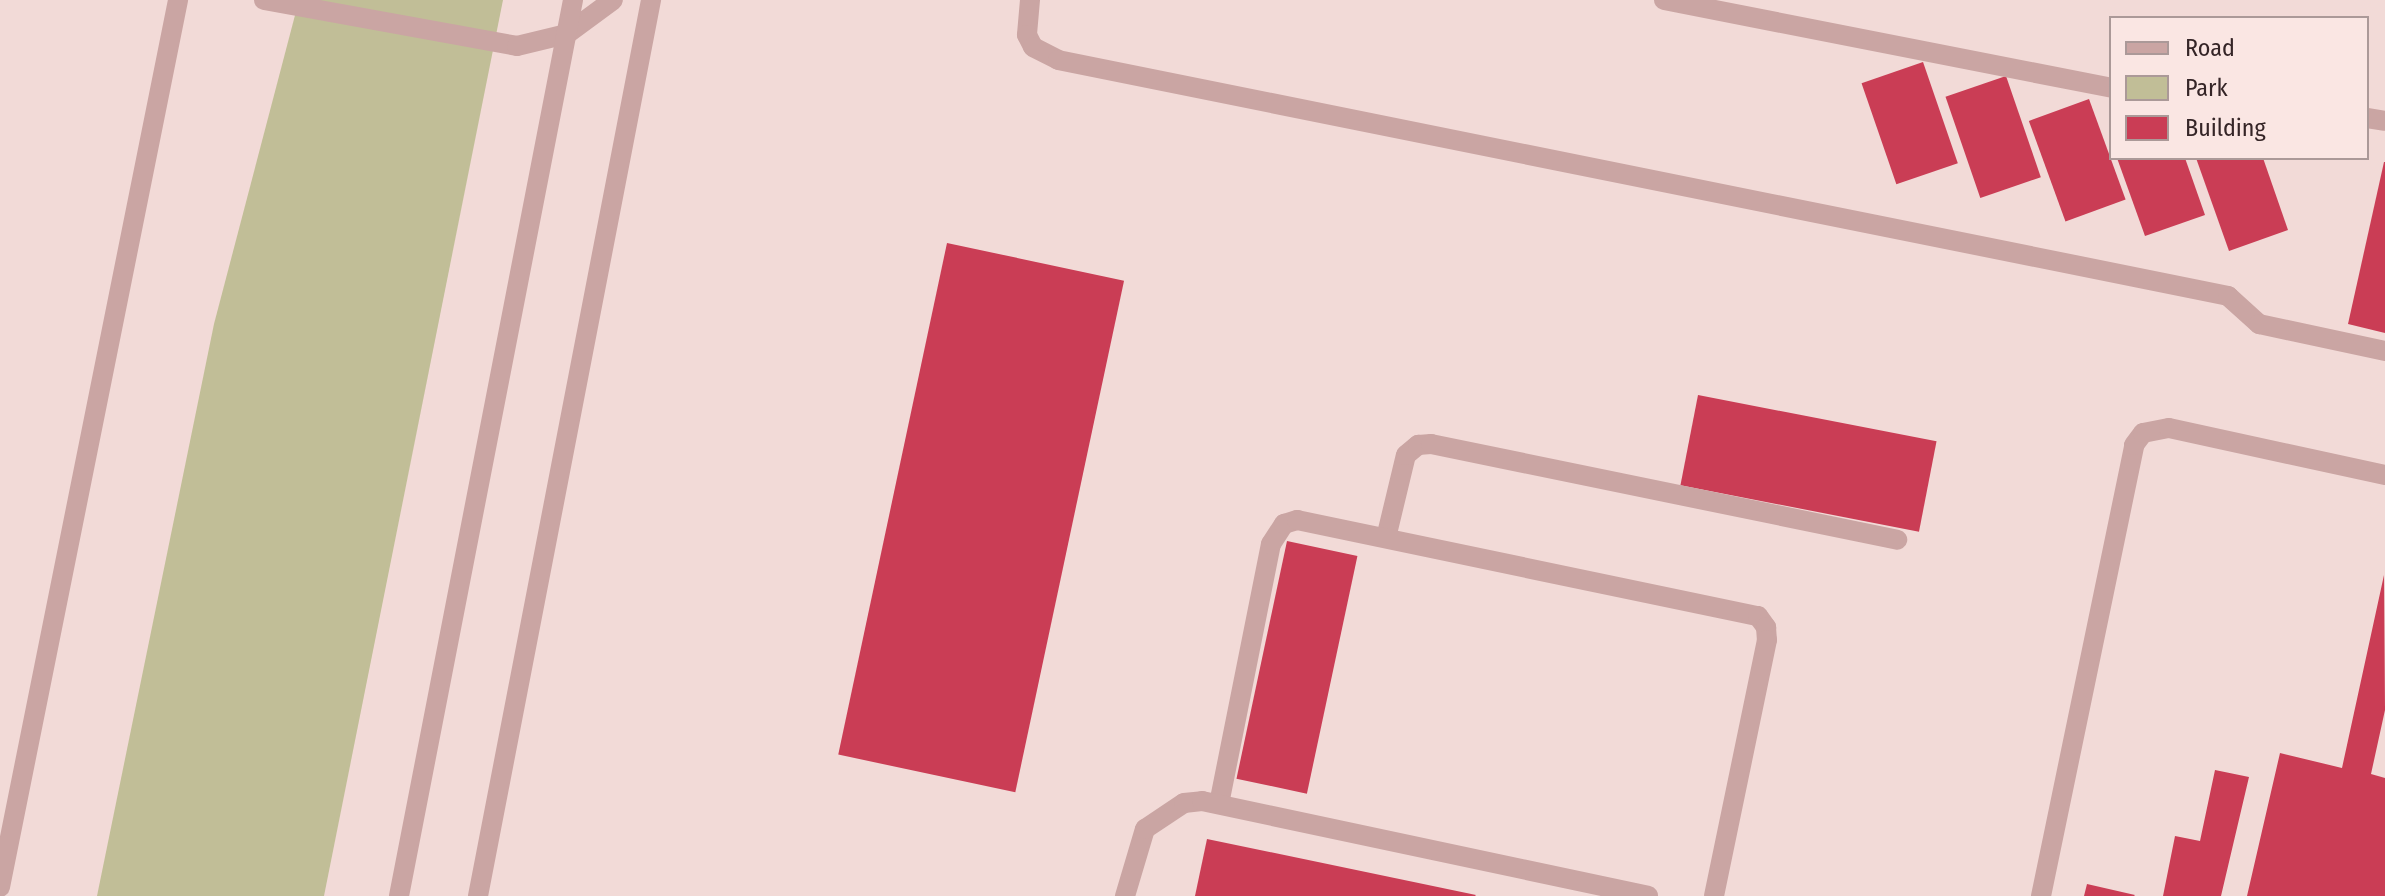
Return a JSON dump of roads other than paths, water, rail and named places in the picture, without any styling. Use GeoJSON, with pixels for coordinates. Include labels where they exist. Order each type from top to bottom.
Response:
{"type":"FeatureCollection","features":[{"type":"Feature","properties":{"kind":"street"},"geometry":{"type":"LineString","coordinates":[[0,887],[178,0]]}},
{"type":"Feature","properties":{"kind":"street"},"geometry":{"type":"LineString","coordinates":[[264,0],[482,44],[517,46],[567,34],[613,0]]}},
{"type":"Feature","properties":{"kind":"street"},"geometry":{"type":"LineString","coordinates":[[399,896],[573,0]]}},
{"type":"Feature","properties":{"kind":"street"},"geometry":{"type":"LineString","coordinates":[[478,896],[651,0]]}},
{"type":"Feature","properties":{"kind":"street"},"geometry":{"type":"LineString","coordinates":[[1030,0],[1027,35],[1033,47],[1058,60],[2228,296],[2259,324],[2385,351]]}},
{"type":"Feature","properties":{"kind":"street"},"geometry":{"type":"LineString","coordinates":[[1664,0],[2109,88]]}},
{"type":"Feature","properties":{"kind":"street"},"geometry":{"type":"LineString","coordinates":[[2041,896],[2134,445],[2143,433],[2169,428],[2385,475]]}},
{"type":"Feature","properties":{"kind":"street"},"geometry":{"type":"LineString","coordinates":[[1386,538],[1406,455],[1418,445],[1431,444],[1897,540]]}},
{"type":"Feature","properties":{"kind":"street"},"geometry":{"type":"LineString","coordinates":[[1219,804],[1275,533],[1297,520],[1758,616],[1766,627],[1767,640],[1714,896]]}},
{"type":"Feature","properties":{"kind":"street"},"geometry":{"type":"LineString","coordinates":[[1125,896],[1145,829],[1184,803],[1219,804],[1648,896]]}},
{"type":"Feature","properties":{"kind":"street"},"geometry":{"type":"LineString","coordinates":[[483,870],[486,896]]}}]}
